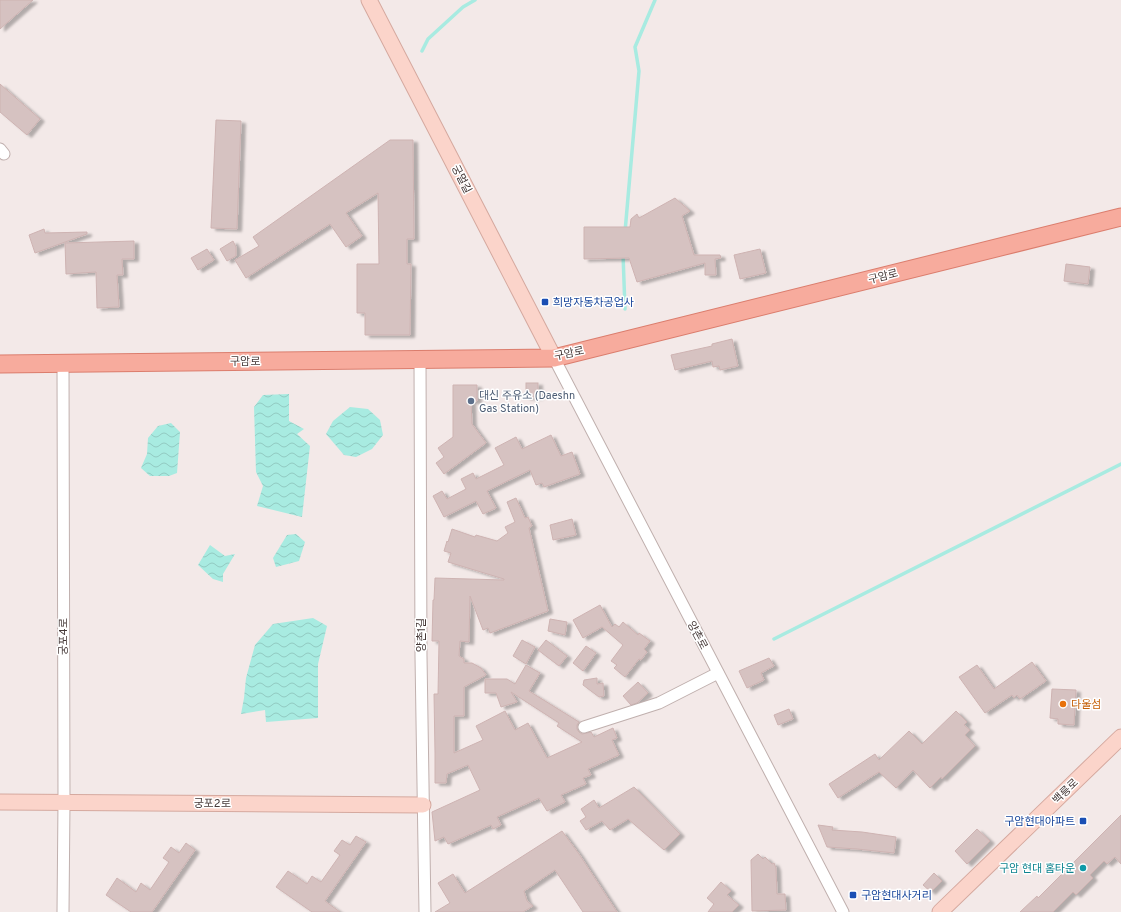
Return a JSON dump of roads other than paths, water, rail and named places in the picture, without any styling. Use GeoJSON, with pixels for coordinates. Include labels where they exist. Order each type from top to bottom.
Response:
{"type":"FeatureCollection","features":[{"type":"Feature","properties":{"kind":"main road","name":"구암로"},"geometry":{"type":"LineString","coordinates":[[0,364],[63,362],[554,358],[1121,216]]}},
{"type":"Feature","properties":{"kind":"street","name":"궁멀길"},"geometry":{"type":"LineString","coordinates":[[369,0],[554,358]]}},
{"type":"Feature","properties":{"kind":"street","name":"양촌로"},"geometry":{"type":"LineString","coordinates":[[554,358],[843,912]]}},
{"type":"Feature","properties":{"kind":"street","name":"양촌1길"},"geometry":{"type":"LineString","coordinates":[[420,359],[420,644],[425,912]]}},
{"type":"Feature","properties":{"kind":"street","name":"궁포4로"},"geometry":{"type":"LineString","coordinates":[[63,362],[63,912]]}},
{"type":"Feature","properties":{"kind":"street"},"geometry":{"type":"LineString","coordinates":[[584,728],[659,703],[718,673]]}},
{"type":"Feature","properties":{"kind":"street","name":"백릉로"},"geometry":{"type":"LineString","coordinates":[[940,912],[1121,737]]}},
{"type":"Feature","properties":{"kind":"street","name":"궁포2로"},"geometry":{"type":"LineString","coordinates":[[0,802],[423,805]]}},
{"type":"Feature","properties":{"kind":"water"},"geometry":{"type":"Polygon","coordinates":[[[289,394],[289,421],[304,429],[297,434],[310,446],[302,517],[257,506],[263,486],[256,472],[254,407],[263,395],[289,394]]]}},
{"type":"Feature","properties":{"kind":"water"},"geometry":{"type":"Polygon","coordinates":[[[350,407],[368,409],[380,420],[383,435],[372,449],[356,457],[344,455],[326,434],[333,421],[350,407]]]}},
{"type":"Feature","properties":{"kind":"water"},"geometry":{"type":"Polygon","coordinates":[[[171,423],[180,432],[177,473],[169,476],[150,476],[141,468],[147,454],[148,438],[158,426],[171,423]]]}},
{"type":"Feature","properties":{"kind":"water"},"geometry":{"type":"Polygon","coordinates":[[[296,534],[305,542],[299,561],[276,567],[273,558],[287,535],[296,534]]]}},
{"type":"Feature","properties":{"kind":"water"},"geometry":{"type":"Polygon","coordinates":[[[210,545],[225,556],[235,554],[223,574],[223,582],[213,579],[198,565],[210,545]]]}},
{"type":"Feature","properties":{"kind":"water"},"geometry":{"type":"Polygon","coordinates":[[[313,618],[327,626],[318,664],[318,718],[266,722],[265,710],[241,714],[246,678],[255,645],[273,624],[313,618]]]}},
{"type":"Feature","properties":{"kind":"waterway"},"geometry":{"type":"LineString","coordinates":[[422,51],[428,39],[463,7],[475,0]]}},
{"type":"Feature","properties":{"kind":"waterway"},"geometry":{"type":"LineString","coordinates":[[625,232],[639,71],[635,47],[655,0]]}},
{"type":"Feature","properties":{"kind":"waterway"},"geometry":{"type":"LineString","coordinates":[[623,254],[625,309]]}},
{"type":"Feature","properties":{"kind":"waterway"},"geometry":{"type":"LineString","coordinates":[[774,639],[1121,464]]}},
{"type":"Feature","properties":{"kind":"place","name":"희망자동차공업사"},"geometry":{"type":"Point","coordinates":[545,302]}},
{"type":"Feature","properties":{"kind":"place","name":"대신 주유소 (Daeshn Gas Station)"},"geometry":{"type":"Point","coordinates":[471,401]}},
{"type":"Feature","properties":{"kind":"place","name":"다울섬"},"geometry":{"type":"Point","coordinates":[1063,704]}},
{"type":"Feature","properties":{"kind":"place","name":"구암현대아파트"},"geometry":{"type":"Point","coordinates":[1083,821]}},
{"type":"Feature","properties":{"kind":"place","name":"구암 현대 홈타운"},"geometry":{"type":"Point","coordinates":[1083,868]}},
{"type":"Feature","properties":{"kind":"place","name":"구암현대사거리"},"geometry":{"type":"Point","coordinates":[853,895]}}]}
